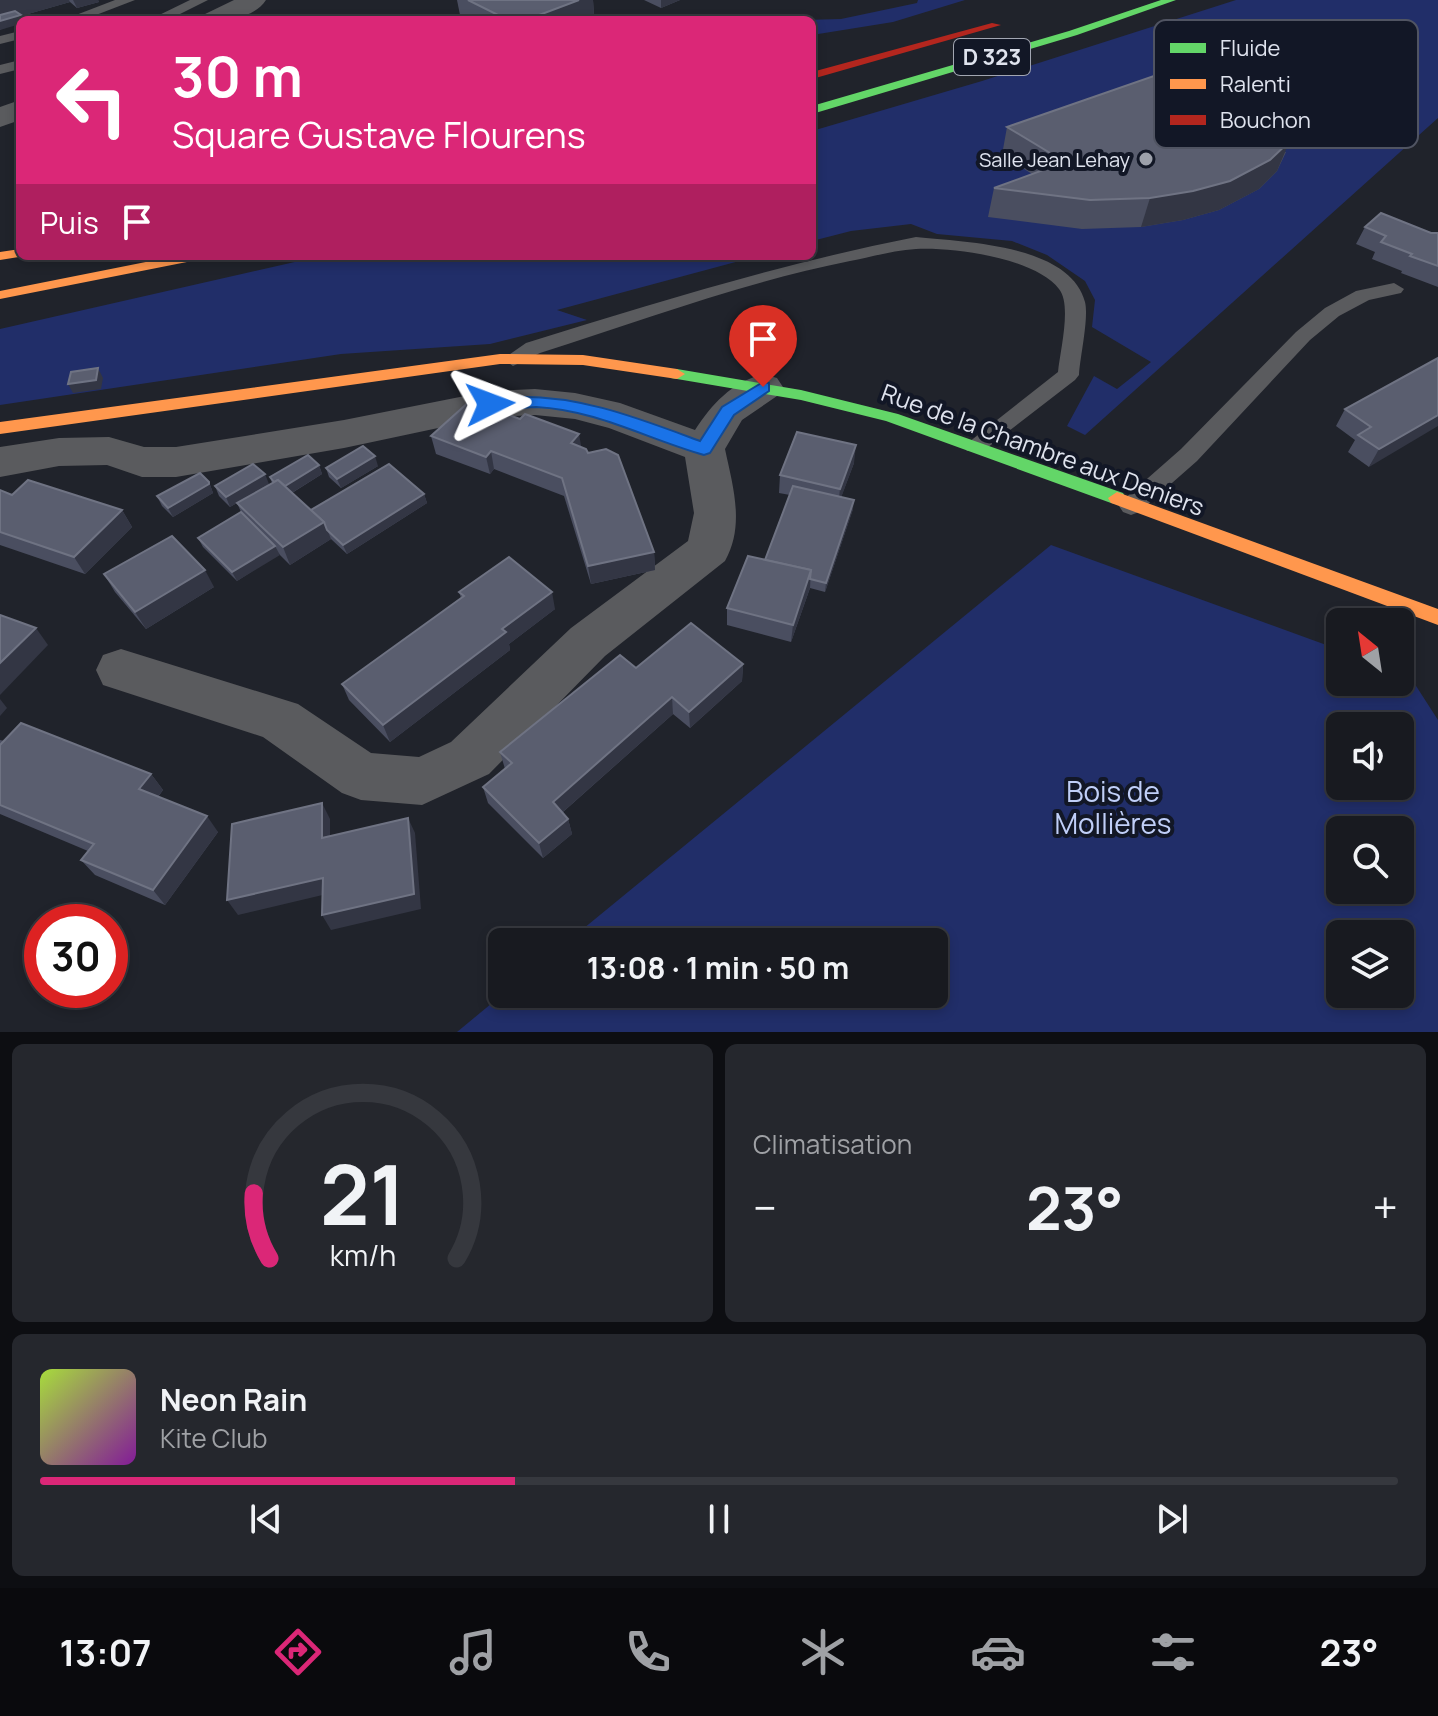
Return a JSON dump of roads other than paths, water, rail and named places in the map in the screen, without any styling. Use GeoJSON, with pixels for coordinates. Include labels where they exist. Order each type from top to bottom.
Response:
{"type":"FeatureCollection","features":[{"type":"Feature","properties":{"kind":"main road","name":"D 323"},"geometry":{"type":"LineString","coordinates":[[816,109],[1058,38],[1171,0]]}},
{"type":"Feature","properties":{"kind":"main road","name":"D 323"},"geometry":{"type":"LineString","coordinates":[[816,75],[1008,21]]}},
{"type":"Feature","properties":{"kind":"main road"},"geometry":{"type":"LineString","coordinates":[[0,295],[177,260]]}},
{"type":"Feature","properties":{"kind":"main road","name":"Rue de la Chambre aux Deniers"},"geometry":{"type":"LineString","coordinates":[[0,428],[193,399],[513,359],[583,360],[763,387],[867,411],[975,446],[1438,617]]}},
{"type":"Feature","properties":{"kind":"street"},"geometry":{"type":"LineString","coordinates":[[220,16],[254,0]]}},
{"type":"Feature","properties":{"kind":"street"},"geometry":{"type":"LineString","coordinates":[[121,670],[280,720],[361,776],[422,781],[470,758],[588,642],[709,549],[716,513],[704,449],[728,411],[763,387]]}},
{"type":"Feature","properties":{"kind":"street"},"geometry":{"type":"LineString","coordinates":[[0,462],[59,452],[109,451],[142,462],[176,462],[344,434],[490,404],[535,402],[575,406],[620,417],[704,449]]}},
{"type":"Feature","properties":{"kind":"lane"},"geometry":{"type":"LineString","coordinates":[[82,16],[128,0]]}},
{"type":"Feature","properties":{"kind":"lane"},"geometry":{"type":"LineString","coordinates":[[165,16],[201,0]]}},
{"type":"Feature","properties":{"kind":"lane"},"geometry":{"type":"LineString","coordinates":[[513,359],[533,348],[645,312],[819,262],[916,243],[1009,252],[1067,285],[1076,303],[1068,375],[975,446]]}},
{"type":"Feature","properties":{"kind":"lane"},"geometry":{"type":"LineString","coordinates":[[1131,506],[1189,455],[1303,336],[1332,312],[1363,295],[1394,289]]}},
{"type":"Feature","properties":{"kind":"place","name":"Salle Jean Lehay"},"geometry":{"type":"Point","coordinates":[1146,159]}},
{"type":"Feature","properties":{"kind":"park label","name":"Bois de Mollières"},"geometry":{"type":"Point","coordinates":[1113,807]}}]}
